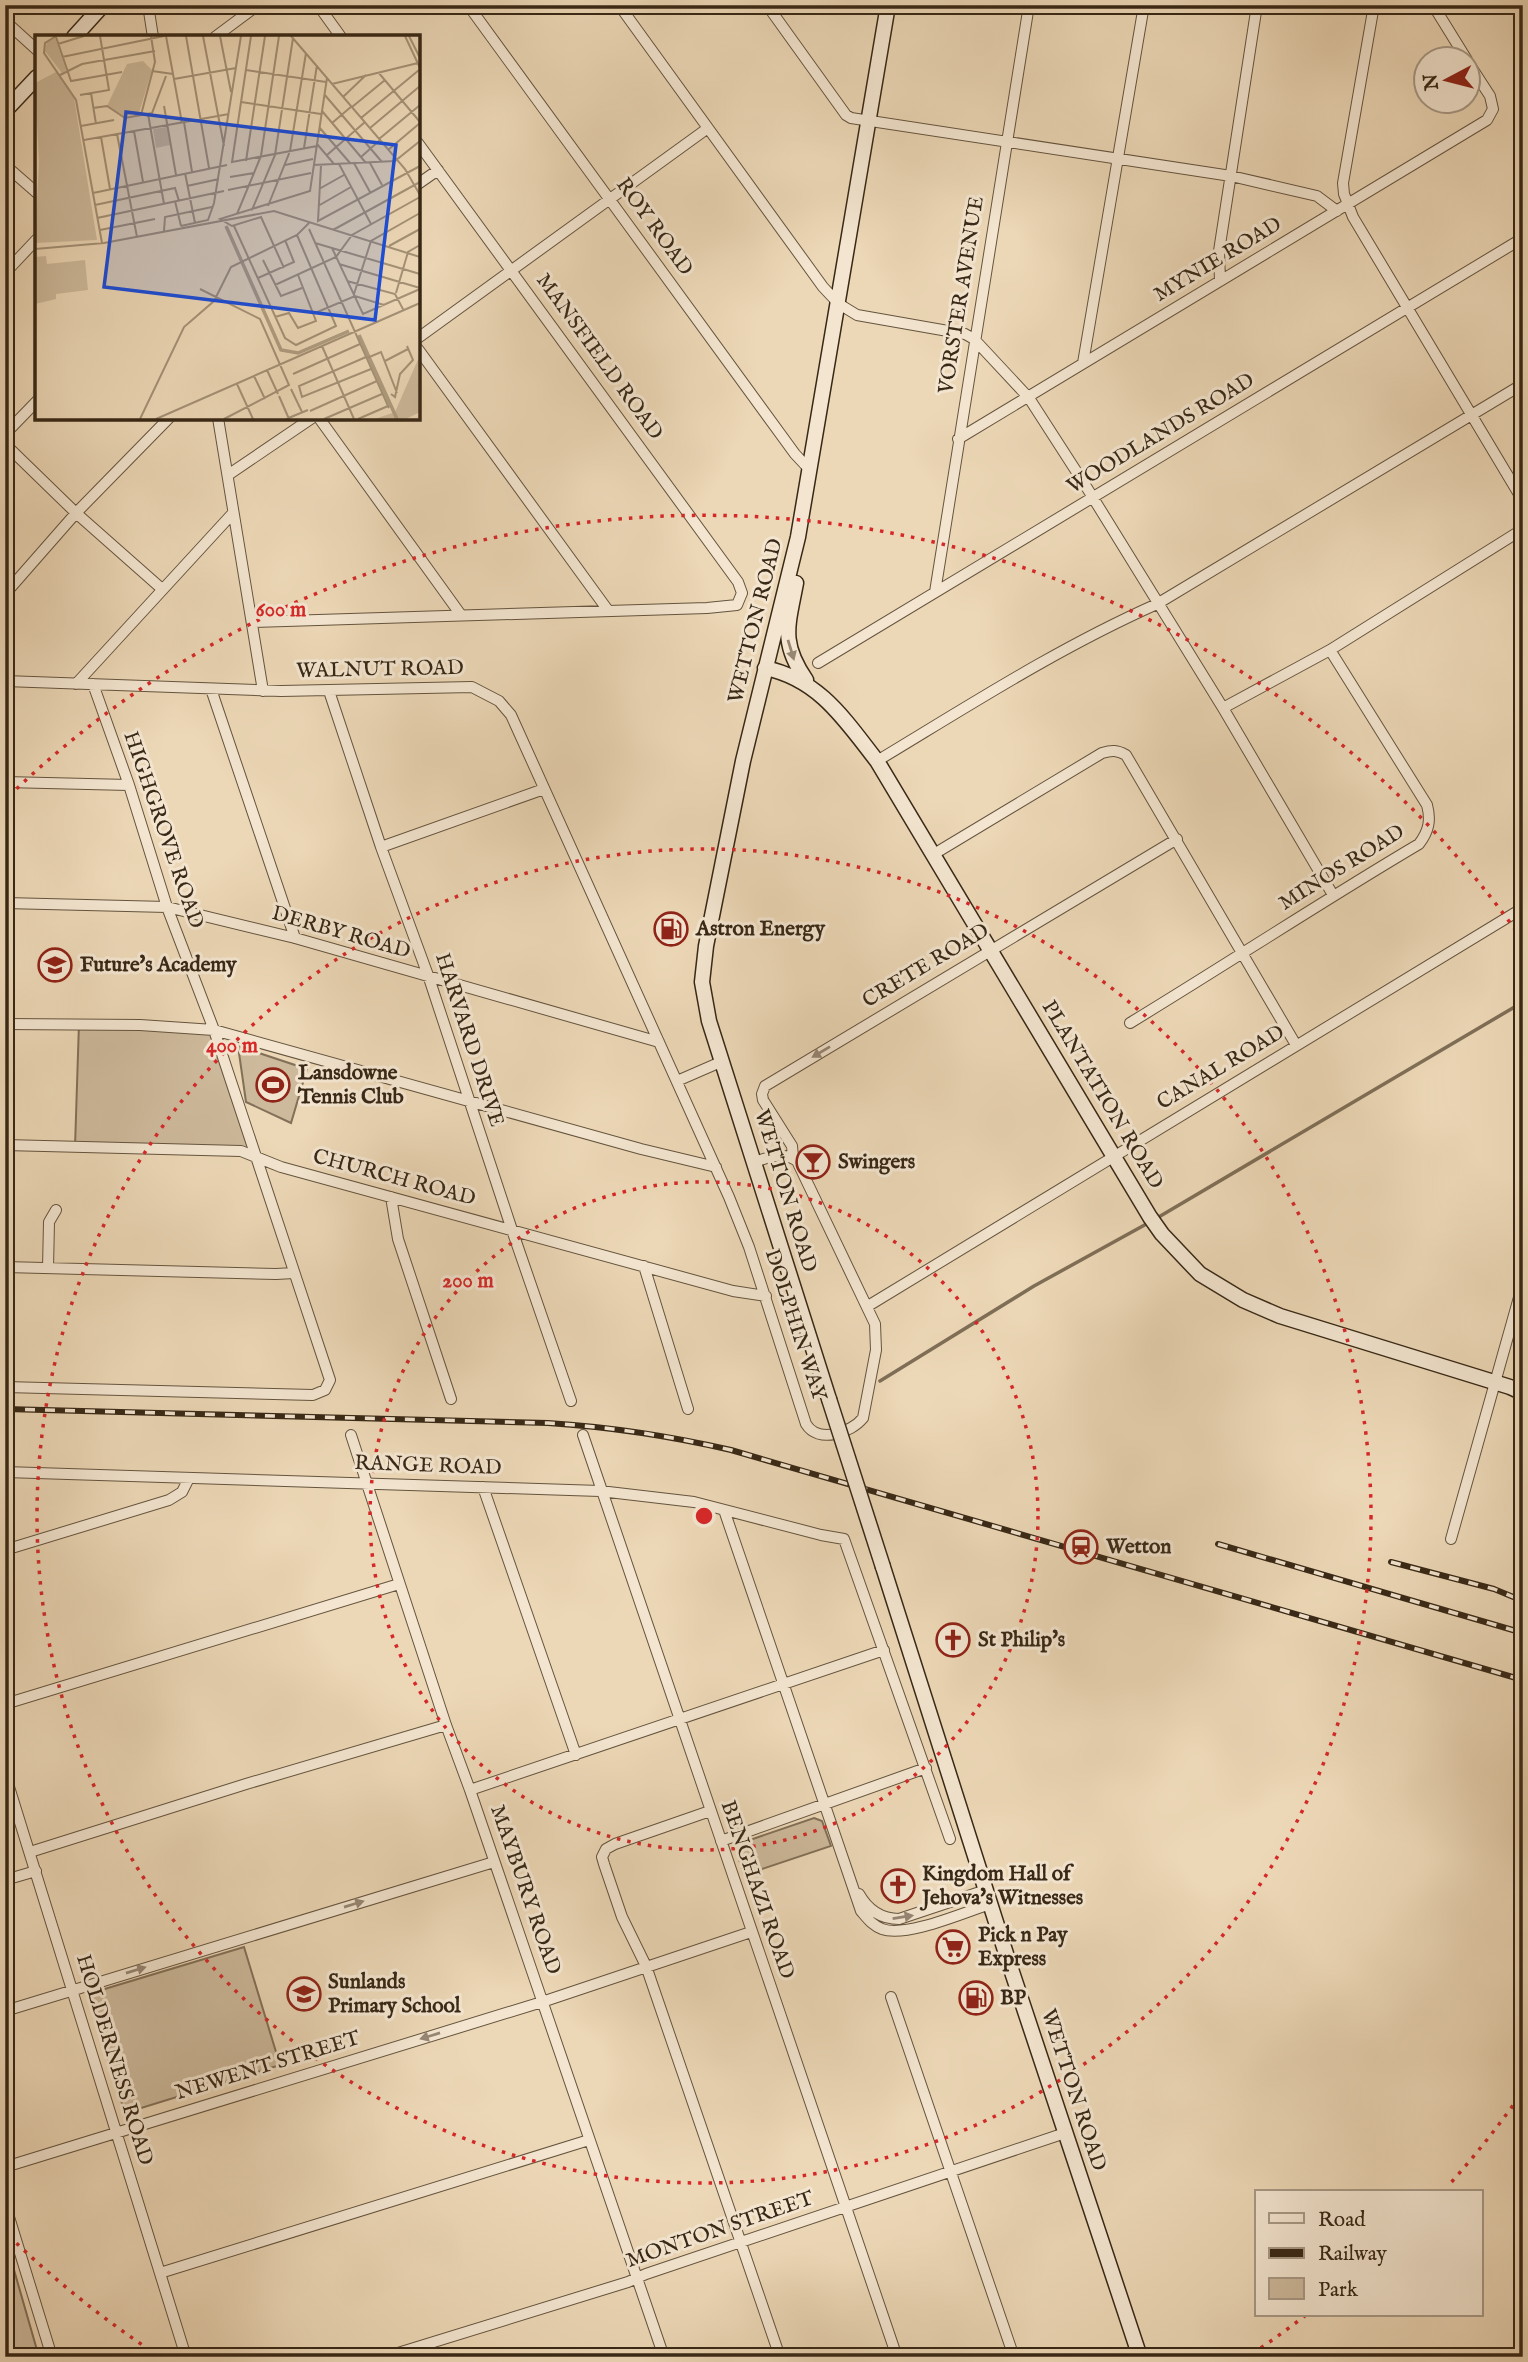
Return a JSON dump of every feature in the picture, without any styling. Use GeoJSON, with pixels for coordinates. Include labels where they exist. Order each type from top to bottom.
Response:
{"type":"FeatureCollection","features":[{"type":"Feature","properties":{"kind":"main road"},"geometry":{"type":"LineString","coordinates":[[76,35],[103,5]]}},
{"type":"Feature","properties":{"kind":"main road","name":"WETTON ROAD"},"geometry":{"type":"LineString","coordinates":[[888,5],[839,304],[792,565],[727,831],[703,965],[705,1005],[988,1897],[1140,2357]]}},
{"type":"Feature","properties":{"kind":"main road"},"geometry":{"type":"LineString","coordinates":[[5,111],[35,79]]}},
{"type":"Feature","properties":{"kind":"main road"},"geometry":{"type":"LineString","coordinates":[[792,565],[796,580],[787,643],[808,684]]}},
{"type":"Feature","properties":{"kind":"main road","name":"PLANTATION ROAD"},"geometry":{"type":"LineString","coordinates":[[765,668],[789,673],[808,684],[839,713],[877,761],[1162,1234],[1200,1274],[1225,1291],[1280,1317],[1523,1393]]}},
{"type":"Feature","properties":{"kind":"street"},"geometry":{"type":"LineString","coordinates":[[148,5],[153,35]]}},
{"type":"Feature","properties":{"kind":"street"},"geometry":{"type":"LineString","coordinates":[[218,35],[258,5]]}},
{"type":"Feature","properties":{"kind":"street"},"geometry":{"type":"LineString","coordinates":[[318,5],[340,35]]}},
{"type":"Feature","properties":{"kind":"street","name":"ROY ROAD"},"geometry":{"type":"LineString","coordinates":[[468,5],[787,443],[810,470]]}},
{"type":"Feature","properties":{"kind":"street"},"geometry":{"type":"LineString","coordinates":[[619,5],[823,287],[839,304],[857,315],[956,330],[974,339],[1029,398],[1223,708],[1333,895]]}},
{"type":"Feature","properties":{"kind":"street"},"geometry":{"type":"LineString","coordinates":[[766,5],[846,115],[858,120],[1231,176],[1317,196],[1337,211]]}},
{"type":"Feature","properties":{"kind":"street","name":"VORSTER AVENUE"},"geometry":{"type":"LineString","coordinates":[[934,592],[1029,5]]}},
{"type":"Feature","properties":{"kind":"street"},"geometry":{"type":"LineString","coordinates":[[1083,363],[1144,5]]}},
{"type":"Feature","properties":{"kind":"street"},"geometry":{"type":"LineString","coordinates":[[1220,281],[1219,251],[1257,5]]}},
{"type":"Feature","properties":{"kind":"street"},"geometry":{"type":"LineString","coordinates":[[1374,5],[1343,183],[1344,194],[1348,206],[1407,308],[1523,501]]}},
{"type":"Feature","properties":{"kind":"street"},"geometry":{"type":"LineString","coordinates":[[1433,5],[1459,46]]}},
{"type":"Feature","properties":{"kind":"street"},"geometry":{"type":"LineString","coordinates":[[5,21],[35,48]]}},
{"type":"Feature","properties":{"kind":"street","name":"MYNIE ROAD"},"geometry":{"type":"LineString","coordinates":[[958,439],[1487,120],[1493,109],[1490,96],[1482,83]]}},
{"type":"Feature","properties":{"kind":"street"},"geometry":{"type":"LineString","coordinates":[[420,337],[708,128]]}},
{"type":"Feature","properties":{"kind":"street","name":"MANSFIELD ROAD"},"geometry":{"type":"LineString","coordinates":[[420,146],[741,588],[737,605],[607,609]]}},
{"type":"Feature","properties":{"kind":"street"},"geometry":{"type":"LineString","coordinates":[[5,165],[35,191]]}},
{"type":"Feature","properties":{"kind":"street"},"geometry":{"type":"LineString","coordinates":[[420,183],[438,170]]}},
{"type":"Feature","properties":{"kind":"street","name":"WOODLANDS ROAD"},"geometry":{"type":"LineString","coordinates":[[818,663],[1523,238]]}},
{"type":"Feature","properties":{"kind":"street"},"geometry":{"type":"LineString","coordinates":[[5,273],[35,241]]}},
{"type":"Feature","properties":{"kind":"street"},"geometry":{"type":"LineString","coordinates":[[420,352],[607,609]]}},
{"type":"Feature","properties":{"kind":"street"},"geometry":{"type":"LineString","coordinates":[[877,761],[1051,656],[1100,629],[1157,604],[1523,384]]}},
{"type":"Feature","properties":{"kind":"street"},"geometry":{"type":"LineString","coordinates":[[5,434],[35,403]]}},
{"type":"Feature","properties":{"kind":"street"},"geometry":{"type":"LineString","coordinates":[[5,594],[76,513],[168,420]]}},
{"type":"Feature","properties":{"kind":"street"},"geometry":{"type":"LineString","coordinates":[[218,420],[262,691]]}},
{"type":"Feature","properties":{"kind":"street"},"geometry":{"type":"LineString","coordinates":[[228,475],[309,420]]}},
{"type":"Feature","properties":{"kind":"street"},"geometry":{"type":"LineString","coordinates":[[320,420],[461,615]]}},
{"type":"Feature","properties":{"kind":"street"},"geometry":{"type":"LineString","coordinates":[[5,444],[76,513],[162,589]]}},
{"type":"Feature","properties":{"kind":"street"},"geometry":{"type":"LineString","coordinates":[[76,684],[233,513]]}},
{"type":"Feature","properties":{"kind":"street"},"geometry":{"type":"LineString","coordinates":[[1223,708],[1330,650],[1523,529]]}},
{"type":"Feature","properties":{"kind":"street"},"geometry":{"type":"LineString","coordinates":[[251,622],[607,609]]}},
{"type":"Feature","properties":{"kind":"street","name":"MINOS ROAD"},"geometry":{"type":"LineString","coordinates":[[1130,1023],[1419,844],[1429,826],[1427,805],[1330,650]]}},
{"type":"Feature","properties":{"kind":"street","name":"WALNUT ROAD"},"geometry":{"type":"LineString","coordinates":[[5,681],[262,691],[472,687],[486,693],[499,701],[511,715],[677,1081]]}},
{"type":"Feature","properties":{"kind":"street","name":"HIGHGROVE ROAD"},"geometry":{"type":"LineString","coordinates":[[5,1387],[313,1395],[321,1393],[328,1385],[329,1375],[214,1030],[167,907],[129,785],[93,684]]}},
{"type":"Feature","properties":{"kind":"street"},"geometry":{"type":"LineString","coordinates":[[211,689],[295,938]]}},
{"type":"Feature","properties":{"kind":"street","name":"HARVARD DRIVE"},"geometry":{"type":"LineString","coordinates":[[329,691],[571,1401]]}},
{"type":"Feature","properties":{"kind":"street"},"geometry":{"type":"LineString","coordinates":[[934,854],[1102,753],[1115,750],[1126,755],[1296,1045]]}},
{"type":"Feature","properties":{"kind":"street"},"geometry":{"type":"LineString","coordinates":[[5,782],[129,785]]}},
{"type":"Feature","properties":{"kind":"street"},"geometry":{"type":"LineString","coordinates":[[381,847],[544,789]]}},
{"type":"Feature","properties":{"kind":"street","name":"CRETE ROAD"},"geometry":{"type":"LineString","coordinates":[[793,1157],[792,1146],[763,1100],[765,1086],[1177,839]]}},
{"type":"Feature","properties":{"kind":"street","name":"DERBY ROAD"},"geometry":{"type":"LineString","coordinates":[[5,904],[167,907],[295,938],[659,1042]]}},
{"type":"Feature","properties":{"kind":"street","name":"CANAL ROAD"},"geometry":{"type":"LineString","coordinates":[[868,1306],[1523,908]]}},
{"type":"Feature","properties":{"kind":"street"},"geometry":{"type":"LineString","coordinates":[[5,1024],[140,1025],[214,1030],[469,1102],[716,1167]]}},
{"type":"Feature","properties":{"kind":"street"},"geometry":{"type":"LineString","coordinates":[[677,1081],[723,1061]]}},
{"type":"Feature","properties":{"kind":"street","name":"DOLPHIN WAY"},"geometry":{"type":"LineString","coordinates":[[677,1081],[749,1247],[806,1424],[813,1432],[828,1436],[855,1425],[863,1418],[877,1338],[868,1306],[804,1174],[793,1157]]}},
{"type":"Feature","properties":{"kind":"street","name":"CHURCH ROAD"},"geometry":{"type":"LineString","coordinates":[[5,1145],[241,1151],[281,1167],[733,1291],[766,1296]]}},
{"type":"Feature","properties":{"kind":"street"},"geometry":{"type":"LineString","coordinates":[[753,1163],[778,1155],[793,1157]]}},
{"type":"Feature","properties":{"kind":"street"},"geometry":{"type":"LineString","coordinates":[[391,1197],[398,1239],[451,1399]]}},
{"type":"Feature","properties":{"kind":"street"},"geometry":{"type":"LineString","coordinates":[[48,1268],[49,1222],[57,1210]]}},
{"type":"Feature","properties":{"kind":"street"},"geometry":{"type":"LineString","coordinates":[[5,1266],[295,1273]]}},
{"type":"Feature","properties":{"kind":"street"},"geometry":{"type":"LineString","coordinates":[[643,1266],[688,1409]]}},
{"type":"Feature","properties":{"kind":"street"},"geometry":{"type":"LineString","coordinates":[[1451,1539],[1523,1283]]}},
{"type":"Feature","properties":{"kind":"street","name":"MAYBURY ROAD"},"geometry":{"type":"LineString","coordinates":[[351,1435],[446,1725],[471,1790],[664,2357]]}},
{"type":"Feature","properties":{"kind":"street","name":"BENGHAZI ROAD"},"geometry":{"type":"LineString","coordinates":[[583,1435],[897,2357]]}},
{"type":"Feature","properties":{"kind":"street","name":"RANGE ROAD"},"geometry":{"type":"LineString","coordinates":[[5,1472],[600,1490],[660,1497],[844,1539],[884,1650]]}},
{"type":"Feature","properties":{"kind":"street"},"geometry":{"type":"LineString","coordinates":[[5,1549],[169,1500],[182,1492],[189,1478]]}},
{"type":"Feature","properties":{"kind":"street"},"geometry":{"type":"LineString","coordinates":[[483,1486],[576,1755]]}},
{"type":"Feature","properties":{"kind":"street"},"geometry":{"type":"LineString","coordinates":[[724,1510],[827,1805],[861,1912],[871,1923],[892,1932],[919,1926],[988,1897]]}},
{"type":"Feature","properties":{"kind":"street"},"geometry":{"type":"LineString","coordinates":[[5,1704],[399,1584]]}},
{"type":"Feature","properties":{"kind":"street"},"geometry":{"type":"LineString","coordinates":[[471,1790],[884,1650],[950,1839]]}},
{"type":"Feature","properties":{"kind":"street"},"geometry":{"type":"LineString","coordinates":[[30,1852],[446,1725]]}},
{"type":"Feature","properties":{"kind":"street"},"geometry":{"type":"LineString","coordinates":[[721,1841],[926,1768]]}},
{"type":"Feature","properties":{"kind":"street","name":"HOLDERNESS ROAD"},"geometry":{"type":"LineString","coordinates":[[5,1774],[186,2357]]}},
{"type":"Feature","properties":{"kind":"street"},"geometry":{"type":"LineString","coordinates":[[710,1811],[615,1844],[603,1854],[604,1864],[622,1917],[646,1966],[780,2357]]}},
{"type":"Feature","properties":{"kind":"street"},"geometry":{"type":"LineString","coordinates":[[5,2011],[494,1862]]}},
{"type":"Feature","properties":{"kind":"street"},"geometry":{"type":"LineString","coordinates":[[5,1880],[36,1871]]}},
{"type":"Feature","properties":{"kind":"street","name":"NEWENT STREET"},"geometry":{"type":"LineString","coordinates":[[5,2166],[542,2002],[751,1932]]}},
{"type":"Feature","properties":{"kind":"street"},"geometry":{"type":"LineString","coordinates":[[891,1997],[1014,2357]]}},
{"type":"Feature","properties":{"kind":"street","name":"MONTON STREET"},"geometry":{"type":"LineString","coordinates":[[385,2357],[637,2278],[1065,2133]]}},
{"type":"Feature","properties":{"kind":"street"},"geometry":{"type":"LineString","coordinates":[[160,2273],[589,2140]]}},
{"type":"Feature","properties":{"kind":"street"},"geometry":{"type":"LineString","coordinates":[[5,2204],[9,2230],[52,2357]]}},
{"type":"Feature","properties":{"kind":"green space"},"geometry":{"type":"Polygon","coordinates":[[[79,1023],[212,1027],[254,1155],[75,1147],[79,1023]]]}},
{"type":"Feature","properties":{"kind":"green space","name":"Lansdowne Tennis Club"},"geometry":{"type":"Polygon","coordinates":[[[238,1046],[307,1069],[291,1123],[246,1102],[238,1046]]]}},
{"type":"Feature","properties":{"kind":"green space"},"geometry":{"type":"Polygon","coordinates":[[[814,1818],[822,1821],[831,1846],[744,1875],[737,1853],[741,1843],[814,1818]]]}},
{"type":"Feature","properties":{"kind":"green space"},"geometry":{"type":"Polygon","coordinates":[[[244,1947],[280,2065],[125,2113],[88,1994],[244,1947]]]}},
{"type":"Feature","properties":{"kind":"green space"},"geometry":{"type":"Polygon","coordinates":[[[5,2248],[8,2249],[39,2357],[5,2357],[5,2248]]]}},
{"type":"Feature","properties":{"kind":"waterway"},"geometry":{"type":"LineString","coordinates":[[1157,1218],[1523,1002]]}},
{"type":"Feature","properties":{"kind":"waterway"},"geometry":{"type":"LineString","coordinates":[[880,1381],[1034,1286],[1150,1222]]}},
{"type":"Feature","properties":{"kind":"railway"},"geometry":{"type":"LineString","coordinates":[[5,1409],[548,1423],[663,1436],[731,1450],[1523,1680]]}},
{"type":"Feature","properties":{"kind":"railway"},"geometry":{"type":"LineString","coordinates":[[1218,1544],[1523,1633]]}},
{"type":"Feature","properties":{"kind":"railway"},"geometry":{"type":"LineString","coordinates":[[1391,1562],[1494,1589],[1523,1601]]}},
{"type":"Feature","properties":{"kind":"place","name":"Astron Energy"},"geometry":{"type":"Point","coordinates":[671,929]}},
{"type":"Feature","properties":{"kind":"place","name":"Future's Academy"},"geometry":{"type":"Point","coordinates":[55,965]}},
{"type":"Feature","properties":{"kind":"place","name":"Lansdowne Tennis Club"},"geometry":{"type":"Point","coordinates":[273,1085]}},
{"type":"Feature","properties":{"kind":"place","name":"Swingers"},"geometry":{"type":"Point","coordinates":[813,1162]}},
{"type":"Feature","properties":{"kind":"place","name":"Wetton"},"geometry":{"type":"Point","coordinates":[1081,1547]}},
{"type":"Feature","properties":{"kind":"place","name":"St Philip's"},"geometry":{"type":"Point","coordinates":[953,1640]}},
{"type":"Feature","properties":{"kind":"place","name":"Kingdom Hall of Jehova's Witnesses"},"geometry":{"type":"Point","coordinates":[898,1886]}},
{"type":"Feature","properties":{"kind":"place","name":"Pick n Pay Express"},"geometry":{"type":"Point","coordinates":[953,1947]}},
{"type":"Feature","properties":{"kind":"place","name":"Sunlands Primary School"},"geometry":{"type":"Point","coordinates":[304,1994]}},
{"type":"Feature","properties":{"kind":"place","name":"BP"},"geometry":{"type":"Point","coordinates":[976,1998]}}]}
